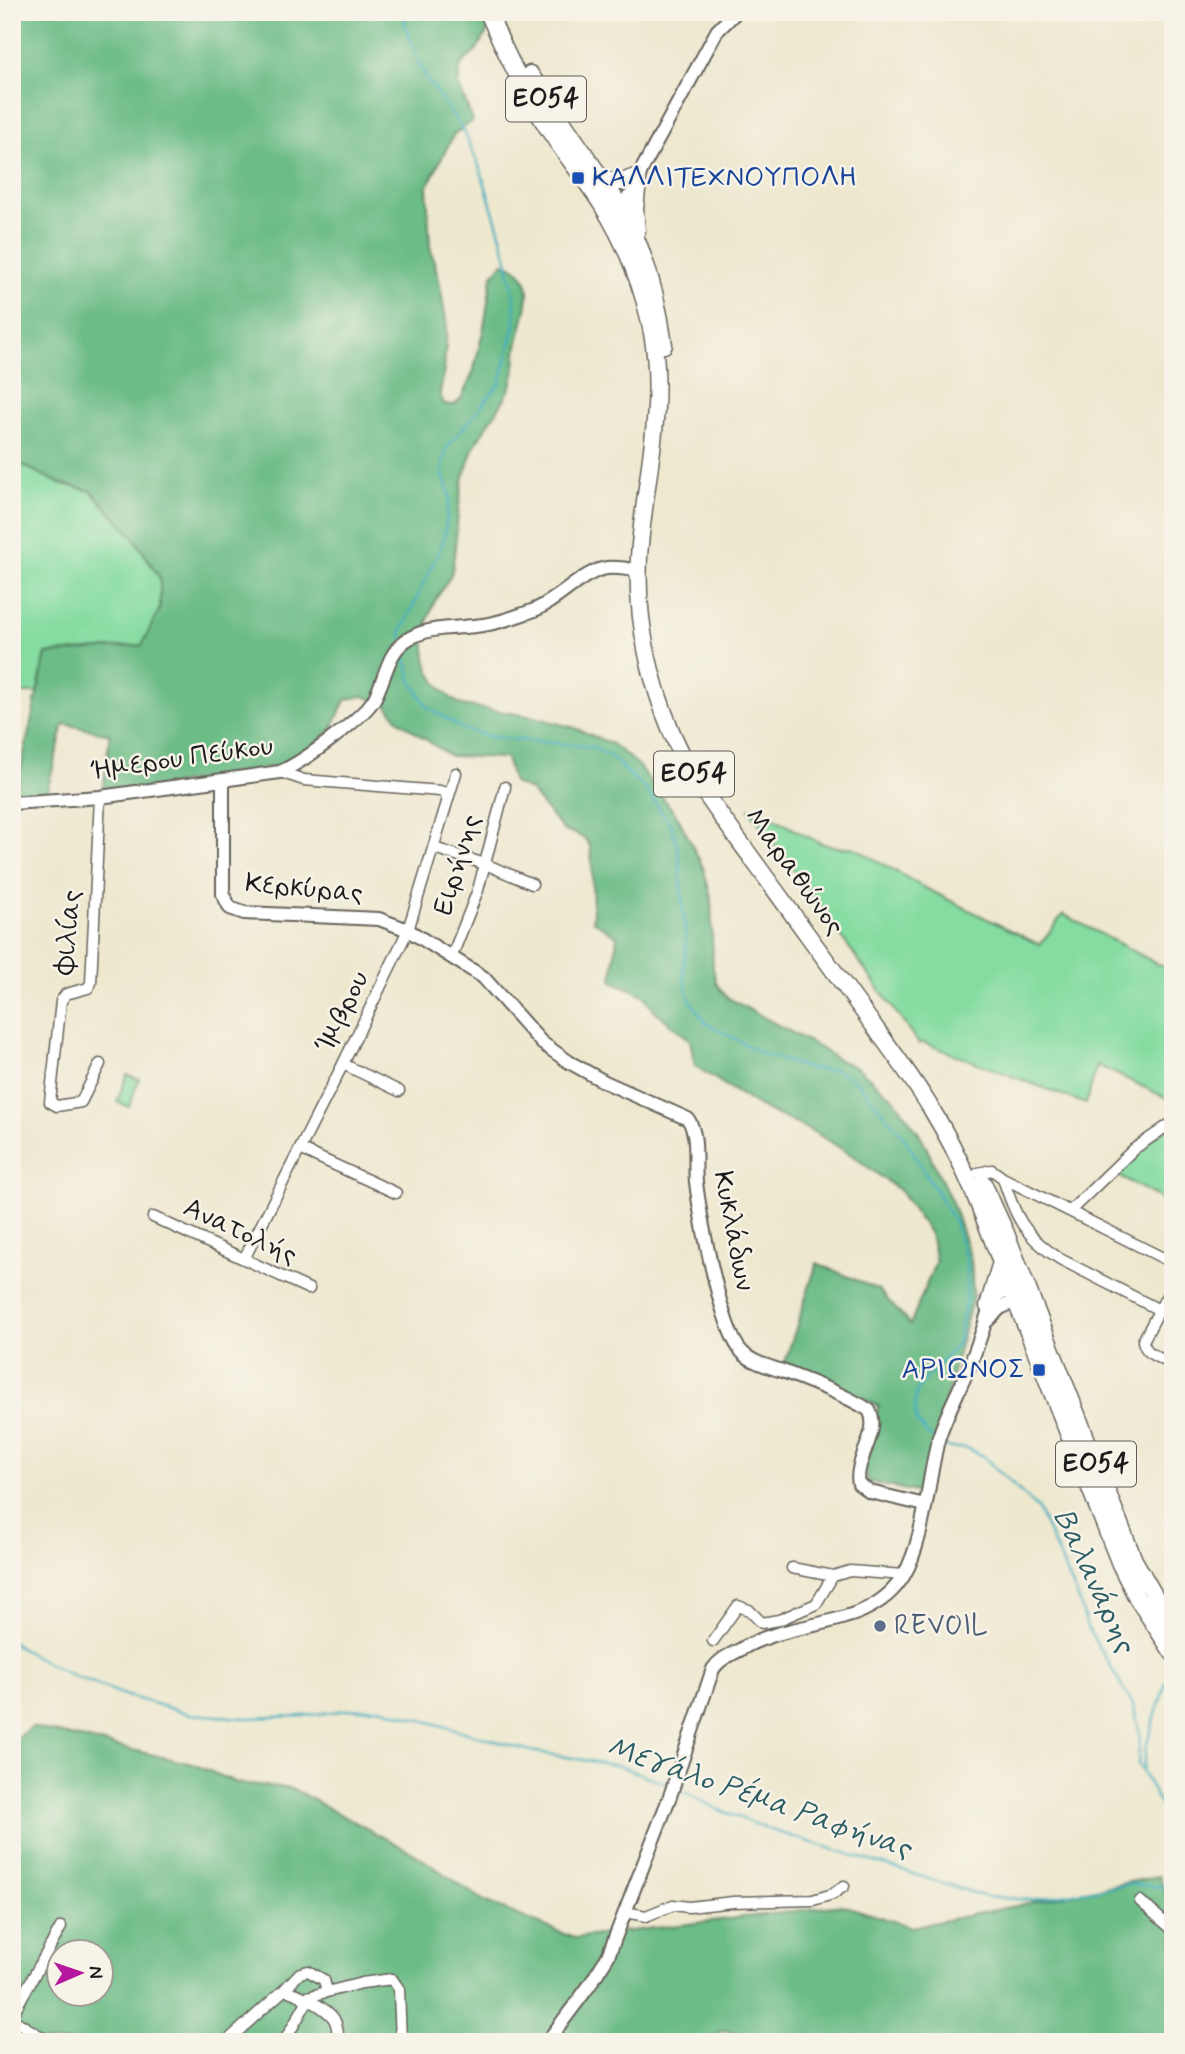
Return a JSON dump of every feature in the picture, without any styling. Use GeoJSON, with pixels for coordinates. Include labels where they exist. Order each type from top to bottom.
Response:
{"type":"FeatureCollection","features":[{"type":"Feature","properties":{"kind":"main road","name":"Μαραθώνος"},"geometry":{"type":"LineString","coordinates":[[488,12],[513,66],[547,127],[638,244],[653,281],[666,371],[666,432],[651,543],[649,588],[656,646],[671,701],[684,735],[712,784],[914,1063],[941,1104],[978,1172],[1120,1564],[1137,1598],[1172,1651]]}},
{"type":"Feature","properties":{"kind":"main road","name":"Μαραθώνος"},"geometry":{"type":"LineString","coordinates":[[499,12],[536,86],[602,180],[644,301],[653,339],[656,431],[640,542],[639,570],[645,648],[658,696],[674,739],[711,802],[905,1068],[932,1110],[972,1185],[1001,1262],[1021,1293],[1134,1560],[1173,1628]]}},
{"type":"Feature","properties":{"kind":"main road"},"geometry":{"type":"LineString","coordinates":[[602,180],[622,183],[638,176],[635,215],[638,244]]}},
{"type":"Feature","properties":{"kind":"main road"},"geometry":{"type":"LineString","coordinates":[[988,1306],[1001,1262]]}},
{"type":"Feature","properties":{"kind":"street"},"geometry":{"type":"LineString","coordinates":[[611,206],[632,194],[638,176],[717,31],[731,15]]}},
{"type":"Feature","properties":{"kind":"street","name":"Ήμερου Πεύκου"},"geometry":{"type":"LineString","coordinates":[[12,803],[100,797],[280,772],[311,755],[366,709],[375,697],[391,659],[409,638],[431,631],[492,624],[532,611],[557,598],[588,575],[605,568],[639,570]]}},
{"type":"Feature","properties":{"kind":"street"},"geometry":{"type":"LineString","coordinates":[[280,772],[304,780],[440,791],[445,793],[447,800]]}},
{"type":"Feature","properties":{"kind":"street","name":"Ίμβρου"},"geometry":{"type":"LineString","coordinates":[[244,1259],[408,930],[456,773]]}},
{"type":"Feature","properties":{"kind":"street","name":"Κερκύρας"},"geometry":{"type":"LineString","coordinates":[[223,779],[223,894],[230,908],[244,913],[379,919],[408,930],[452,956]]}},
{"type":"Feature","properties":{"kind":"street","name":"Ειρήνης"},"geometry":{"type":"LineString","coordinates":[[452,956],[474,902],[505,787]]}},
{"type":"Feature","properties":{"kind":"street","name":"Φιλίας"},"geometry":{"type":"LineString","coordinates":[[100,797],[91,983],[88,988],[66,994],[61,1001],[50,1102],[57,1106],[80,1102],[100,1064]]}},
{"type":"Feature","properties":{"kind":"street"},"geometry":{"type":"LineString","coordinates":[[434,848],[485,864],[531,884]]}},
{"type":"Feature","properties":{"kind":"street","name":"Κυκλάδων"},"geometry":{"type":"LineString","coordinates":[[452,956],[483,977],[542,1043],[569,1062],[605,1082],[688,1119],[694,1130],[695,1178],[703,1222],[719,1297],[734,1342],[743,1354],[751,1359],[805,1380],[869,1410],[873,1422],[858,1471],[859,1484],[870,1492],[925,1505]]}},
{"type":"Feature","properties":{"kind":"street"},"geometry":{"type":"LineString","coordinates":[[343,1064],[398,1091]]}},
{"type":"Feature","properties":{"kind":"street"},"geometry":{"type":"LineString","coordinates":[[1071,1210],[1134,1149],[1173,1122]]}},
{"type":"Feature","properties":{"kind":"street"},"geometry":{"type":"LineString","coordinates":[[300,1149],[396,1194]]}},
{"type":"Feature","properties":{"kind":"street"},"geometry":{"type":"LineString","coordinates":[[978,1172],[992,1170],[1173,1263]]}},
{"type":"Feature","properties":{"kind":"street"},"geometry":{"type":"LineString","coordinates":[[1003,1178],[1020,1222],[1042,1248],[1173,1317]]}},
{"type":"Feature","properties":{"kind":"street","name":"Ανατολής"},"geometry":{"type":"LineString","coordinates":[[153,1217],[309,1289]]}},
{"type":"Feature","properties":{"kind":"street"},"geometry":{"type":"LineString","coordinates":[[1173,1284],[1144,1337],[1144,1346],[1150,1354],[1173,1364]]}},
{"type":"Feature","properties":{"kind":"street"},"geometry":{"type":"LineString","coordinates":[[547,2042],[602,1966],[670,1796],[710,1673],[721,1659],[764,1637],[849,1615],[873,1606],[885,1598],[904,1574],[913,1552],[936,1449],[967,1373],[988,1306],[1002,1293],[1021,1293]]}},
{"type":"Feature","properties":{"kind":"street"},"geometry":{"type":"LineString","coordinates":[[984,1325],[998,1309],[1021,1293]]}},
{"type":"Feature","properties":{"kind":"street"},"geometry":{"type":"LineString","coordinates":[[792,1568],[832,1576],[850,1571],[904,1574]]}},
{"type":"Feature","properties":{"kind":"street"},"geometry":{"type":"LineString","coordinates":[[713,1641],[737,1606],[749,1609],[762,1623],[779,1620],[816,1604],[832,1576]]}},
{"type":"Feature","properties":{"kind":"street"},"geometry":{"type":"LineString","coordinates":[[625,1912],[646,1916],[673,1906],[813,1900],[833,1894],[844,1886]]}},
{"type":"Feature","properties":{"kind":"street"},"geometry":{"type":"LineString","coordinates":[[1140,1901],[1173,1930]]}},
{"type":"Feature","properties":{"kind":"street"},"geometry":{"type":"LineString","coordinates":[[50,2042],[12,2017],[61,1927]]}},
{"type":"Feature","properties":{"kind":"street"},"geometry":{"type":"LineString","coordinates":[[226,2042],[300,1973],[308,1971],[324,1980],[327,1992]]}},
{"type":"Feature","properties":{"kind":"street"},"geometry":{"type":"LineString","coordinates":[[285,2042],[306,1999],[387,1978],[395,1981],[399,1989],[401,2042]]}},
{"type":"Feature","properties":{"kind":"street"},"geometry":{"type":"LineString","coordinates":[[284,1990],[331,2014],[336,2022],[338,2042]]}},
{"type":"Feature","properties":{"kind":"green space"},"geometry":{"type":"Polygon","coordinates":[[[12,12],[481,12],[488,31],[475,52],[461,64],[458,84],[473,121],[454,134],[427,187],[430,247],[447,325],[440,394],[444,404],[454,405],[461,399],[473,373],[492,276],[502,263],[516,269],[524,278],[528,289],[527,301],[511,385],[475,445],[466,470],[460,495],[452,571],[434,603],[426,632],[427,660],[438,685],[462,705],[534,717],[575,728],[612,744],[636,763],[678,817],[703,867],[711,897],[713,969],[717,985],[728,998],[858,1068],[895,1100],[922,1138],[953,1205],[971,1259],[973,1296],[921,1493],[869,1482],[866,1475],[866,1456],[879,1406],[785,1362],[817,1263],[879,1290],[910,1325],[936,1261],[930,1234],[900,1191],[853,1156],[814,1132],[758,1106],[695,1066],[690,1040],[655,1011],[644,995],[612,981],[617,936],[593,921],[590,846],[585,839],[564,831],[530,790],[513,783],[506,758],[450,756],[399,721],[387,705],[363,696],[345,700],[332,729],[310,749],[283,765],[152,788],[103,788],[110,734],[64,724],[46,795],[16,790],[46,654],[142,645],[160,608],[160,578],[132,535],[91,491],[59,483],[12,460],[12,12]]]}},
{"type":"Feature","properties":{"kind":"green space"},"geometry":{"type":"Polygon","coordinates":[[[12,460],[59,483],[91,491],[132,535],[160,578],[160,608],[142,646],[46,654],[37,693],[21,693],[12,714],[12,460]]]}},
{"type":"Feature","properties":{"kind":"green space"},"geometry":{"type":"Polygon","coordinates":[[[749,809],[826,845],[853,847],[925,888],[1040,945],[1063,914],[1173,972],[1173,1101],[1097,1065],[1086,1104],[922,1042],[919,1044],[749,809]]]}},
{"type":"Feature","properties":{"kind":"green space"},"geometry":{"type":"Polygon","coordinates":[[[127,1075],[139,1079],[129,1107],[117,1102],[127,1075]]]}},
{"type":"Feature","properties":{"kind":"green space"},"geometry":{"type":"Polygon","coordinates":[[[1173,1124],[1173,1205],[1113,1173],[1133,1153],[1173,1124]]]}},
{"type":"Feature","properties":{"kind":"green space"},"geometry":{"type":"Polygon","coordinates":[[[32,1727],[193,1764],[237,1783],[291,1788],[415,1854],[486,1902],[574,1938],[842,1905],[912,1927],[1159,1876],[1173,1915],[1173,2042],[768,2042],[722,2030],[711,2042],[12,2042],[12,1741],[32,1727]]]}},
{"type":"Feature","properties":{"kind":"waterway","name":"Βαλανάρης"},"geometry":{"type":"LineString","coordinates":[[402,638],[401,632],[443,542],[450,497],[442,471],[446,449],[500,383],[515,325],[514,295],[505,250],[481,171],[464,131],[423,73],[405,25],[406,12]]}},
{"type":"Feature","properties":{"kind":"waterway","name":"Βαλανάρης"},"geometry":{"type":"LineString","coordinates":[[404,648],[411,680],[427,707],[465,730],[492,737],[593,747],[611,757],[646,790],[671,825],[679,853],[686,946],[683,975],[690,1000],[706,1023],[761,1053],[811,1069],[836,1070],[856,1081],[904,1137],[954,1221],[966,1258],[967,1298],[957,1345],[926,1377],[916,1393],[917,1422],[935,1439]]}},
{"type":"Feature","properties":{"kind":"waterway","name":"Βαλανάρης"},"geometry":{"type":"LineString","coordinates":[[941,1442],[950,1448],[966,1448],[982,1455],[1038,1509],[1079,1600],[1087,1627],[1133,1705],[1140,1734],[1138,1764],[1169,1820],[1173,1846]]}},
{"type":"Feature","properties":{"kind":"waterway","name":"Μεγάλο Ρέμα Ραφήνας"},"geometry":{"type":"LineString","coordinates":[[12,1641],[21,1649],[69,1674],[127,1696],[190,1714],[244,1718],[303,1716],[380,1708],[531,1751],[619,1766],[668,1784]]}},
{"type":"Feature","properties":{"kind":"waterway"},"geometry":{"type":"LineString","coordinates":[[1143,1769],[1146,1747],[1167,1679],[1173,1669]]}},
{"type":"Feature","properties":{"kind":"waterway","name":"Μεγάλο Ρέμα Ραφήνας"},"geometry":{"type":"LineString","coordinates":[[677,1788],[717,1809],[768,1829],[987,1897],[1032,1900],[1130,1884],[1165,1887],[1173,1891]]}},
{"type":"Feature","properties":{"kind":"place","name":"ΚΑΛΛΙΤΕΧΝΟΥΠΟΛΗ"},"geometry":{"type":"Point","coordinates":[578,178]}},
{"type":"Feature","properties":{"kind":"place","name":"ΑΡΙΩΝΟΣ"},"geometry":{"type":"Point","coordinates":[1039,1370]}},
{"type":"Feature","properties":{"kind":"place","name":"REVOIL"},"geometry":{"type":"Point","coordinates":[880,1626]}}]}
